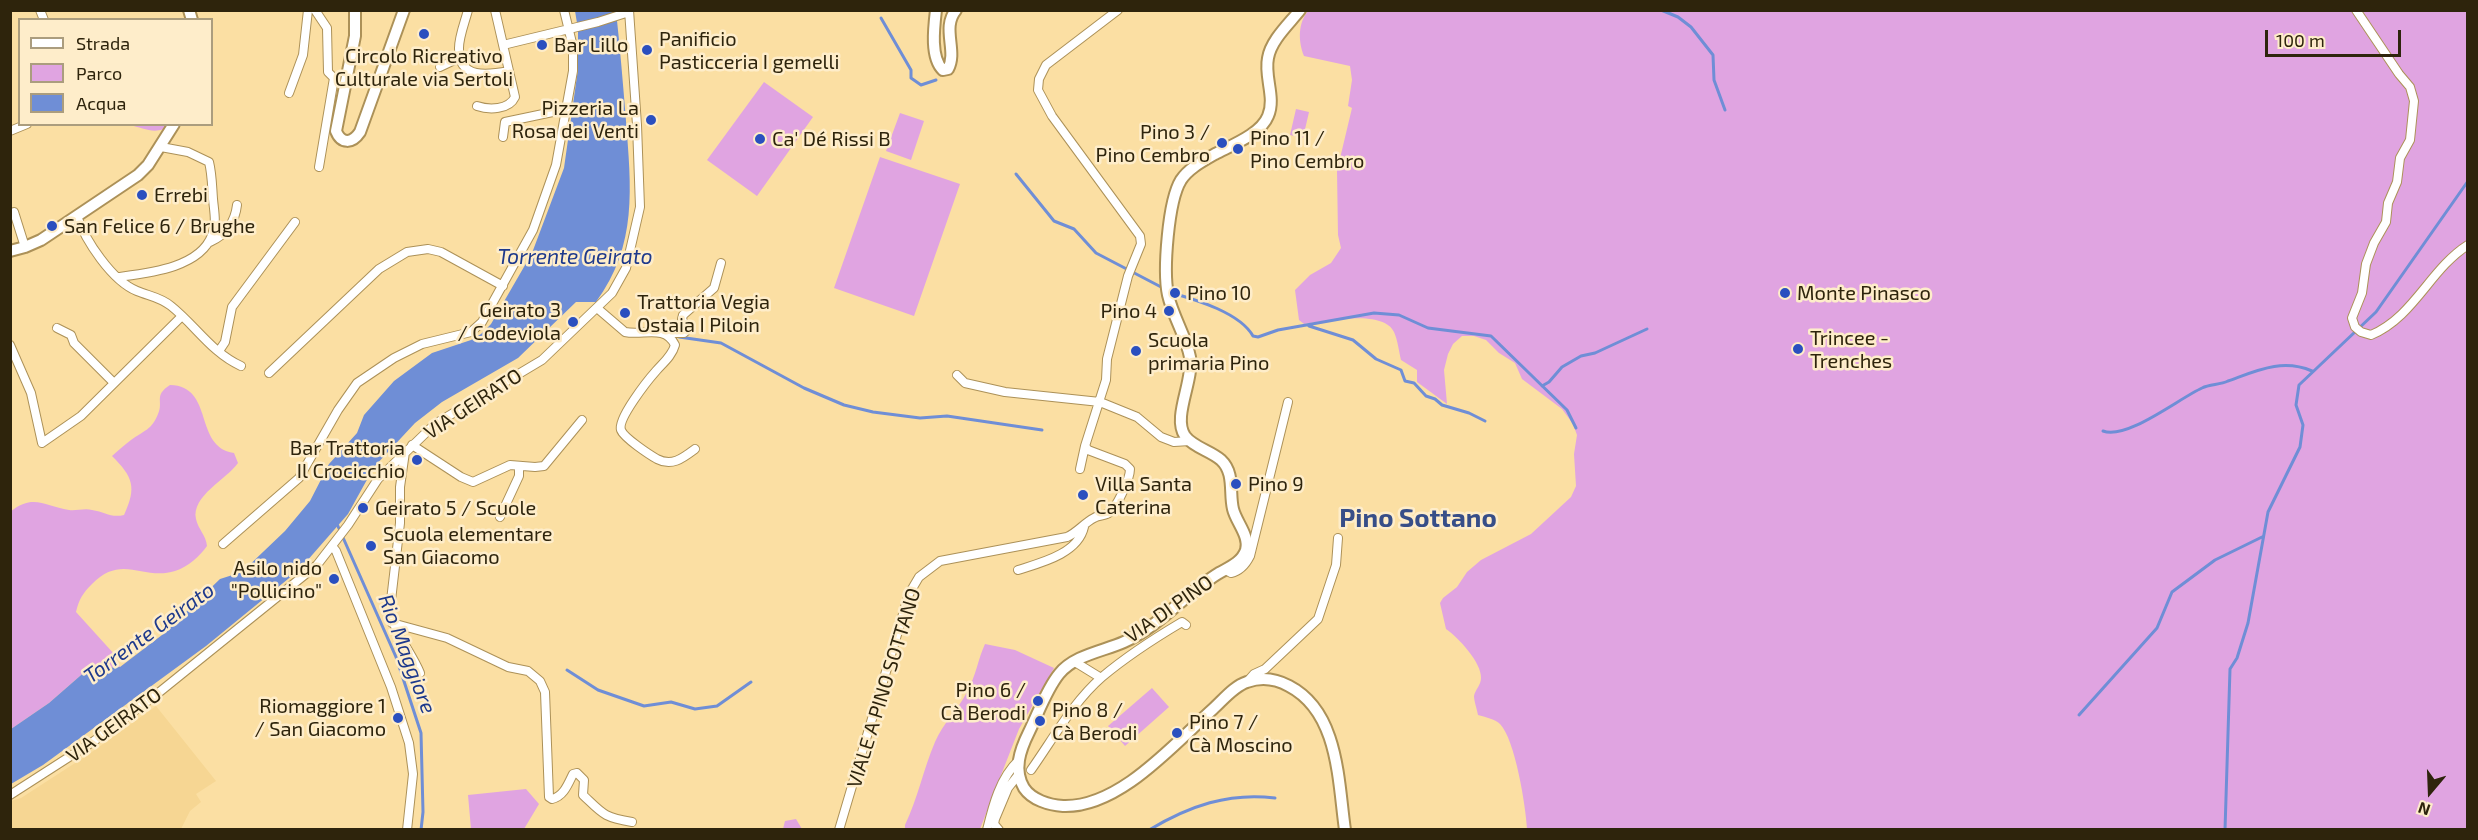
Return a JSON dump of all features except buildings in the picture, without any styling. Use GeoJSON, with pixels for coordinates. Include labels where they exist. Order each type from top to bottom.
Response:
{"type":"FeatureCollection","features":[{"type":"Feature","properties":{"kind":"street"},"geometry":{"type":"LineString","coordinates":[[289,93],[303,55],[308,10]]}},
{"type":"Feature","properties":{"kind":"street"},"geometry":{"type":"LineString","coordinates":[[315,10],[327,28],[328,72],[334,78],[319,167]]}},
{"type":"Feature","properties":{"kind":"street"},"geometry":{"type":"LineString","coordinates":[[355,10],[355,36],[336,131],[340,139],[346,142],[353,140],[360,132],[404,10]]}},
{"type":"Feature","properties":{"kind":"street"},"geometry":{"type":"LineString","coordinates":[[468,10],[459,48],[464,65],[481,75],[509,71]]}},
{"type":"Feature","properties":{"kind":"street"},"geometry":{"type":"LineString","coordinates":[[477,106],[501,107],[510,105],[515,100],[495,10]]}},
{"type":"Feature","properties":{"kind":"street"},"geometry":{"type":"LineString","coordinates":[[223,544],[299,478],[338,410],[357,383],[394,358],[422,344],[471,332],[477,328],[524,250],[556,165],[574,60],[564,10]]}},
{"type":"Feature","properties":{"kind":"street"},"geometry":{"type":"LineString","coordinates":[[936,10],[935,41],[938,63],[943,70],[948,69],[951,63],[949,27],[956,10]]}},
{"type":"Feature","properties":{"kind":"street"},"geometry":{"type":"LineString","coordinates":[[1080,469],[1106,380],[1107,359],[1128,276],[1141,244],[1140,236],[1039,96],[1038,85],[1040,74],[1046,65],[1118,10]]}},
{"type":"Feature","properties":{"kind":"street"},"geometry":{"type":"LineString","coordinates":[[1190,441],[1182,431],[1181,419],[1190,381],[1191,360],[1169,300],[1166,276],[1174,194],[1183,177],[1198,163],[1257,131],[1268,119],[1271,104],[1267,64],[1269,52],[1300,10]]}},
{"type":"Feature","properties":{"kind":"street"},"geometry":{"type":"LineString","coordinates":[[2356,10],[2410,87],[2414,101],[2410,140],[2400,158],[2397,182],[2388,203],[2385,222],[2373,243],[2366,264],[2362,293],[2353,315],[2354,325],[2361,332],[2371,335],[2376,333],[2410,307],[2435,276],[2468,245]]}},
{"type":"Feature","properties":{"kind":"street"},"geometry":{"type":"LineString","coordinates":[[504,45],[629,11]]}},
{"type":"Feature","properties":{"kind":"street","name":"VIA GEIRATO"},"geometry":{"type":"LineString","coordinates":[[10,795],[94,741],[179,678],[317,565],[348,525],[378,479],[412,445],[435,424],[542,360],[612,293],[626,268],[640,207],[629,11]]}},
{"type":"Feature","properties":{"kind":"street"},"geometry":{"type":"LineString","coordinates":[[440,67],[460,57]]}},
{"type":"Feature","properties":{"kind":"street"},"geometry":{"type":"LineString","coordinates":[[503,137],[505,122],[567,109]]}},
{"type":"Feature","properties":{"kind":"street"},"geometry":{"type":"LineString","coordinates":[[10,251],[25,247],[138,175],[148,165],[173,126]]}},
{"type":"Feature","properties":{"kind":"street"},"geometry":{"type":"LineString","coordinates":[[118,277],[156,271],[182,262],[197,254],[212,236],[215,219],[209,162],[188,152],[160,147]]}},
{"type":"Feature","properties":{"kind":"street"},"geometry":{"type":"LineString","coordinates":[[208,243],[226,233],[233,221],[237,205]]}},
{"type":"Feature","properties":{"kind":"street"},"geometry":{"type":"LineString","coordinates":[[14,212],[25,247]]}},
{"type":"Feature","properties":{"kind":"street"},"geometry":{"type":"LineString","coordinates":[[77,216],[83,233],[96,253],[118,277],[135,290],[169,304],[219,351],[241,366]]}},
{"type":"Feature","properties":{"kind":"street"},"geometry":{"type":"LineString","coordinates":[[219,351],[225,342],[232,307],[295,222]]}},
{"type":"Feature","properties":{"kind":"street"},"geometry":{"type":"LineString","coordinates":[[269,373],[379,269],[407,252],[428,249],[441,252],[503,286]]}},
{"type":"Feature","properties":{"kind":"street"},"geometry":{"type":"LineString","coordinates":[[597,308],[625,332],[684,333],[687,330],[682,319],[683,315],[709,295],[714,288],[721,263]]}},
{"type":"Feature","properties":{"kind":"street"},"geometry":{"type":"LineString","coordinates":[[10,345],[31,393],[42,443],[81,416],[182,316]]}},
{"type":"Feature","properties":{"kind":"street"},"geometry":{"type":"LineString","coordinates":[[57,328],[71,335],[74,343],[114,383]]}},
{"type":"Feature","properties":{"kind":"street"},"geometry":{"type":"LineString","coordinates":[[663,333],[672,339],[674,348],[637,396],[624,417],[621,429],[644,450],[665,462],[680,460],[695,449]]}},
{"type":"Feature","properties":{"kind":"street"},"geometry":{"type":"LineString","coordinates":[[957,375],[965,383],[1005,392],[1100,402],[1137,417],[1161,437],[1174,442],[1190,441]]}},
{"type":"Feature","properties":{"kind":"street"},"geometry":{"type":"LineString","coordinates":[[1226,570],[1231,573],[1236,572],[1248,561],[1288,402]]}},
{"type":"Feature","properties":{"kind":"street"},"geometry":{"type":"LineString","coordinates":[[412,445],[461,477],[473,482],[510,465],[544,466],[582,420]]}},
{"type":"Feature","properties":{"kind":"street","name":"VIA DI PINO"},"geometry":{"type":"LineString","coordinates":[[1019,774],[1019,760],[1024,743],[1060,673],[1075,662],[1140,633],[1202,583],[1238,562],[1247,549],[1246,538],[1233,507],[1230,475],[1220,459],[1190,441]]}},
{"type":"Feature","properties":{"kind":"street","name":"VIALE A PINO SOTTANO"},"geometry":{"type":"LineString","coordinates":[[839,830],[909,594],[919,577],[940,561],[1067,537],[1096,516],[1105,516],[1113,510],[1130,476],[1130,469],[1125,464],[1088,450],[1086,446]]}},
{"type":"Feature","properties":{"kind":"street"},"geometry":{"type":"LineString","coordinates":[[405,453],[390,609],[392,623],[411,652],[420,673]]}},
{"type":"Feature","properties":{"kind":"street"},"geometry":{"type":"LineString","coordinates":[[500,517],[519,476],[519,466]]}},
{"type":"Feature","properties":{"kind":"street","name":"VIALE A PINO SOTTANO"},"geometry":{"type":"LineString","coordinates":[[1018,570],[1058,555],[1080,537],[1084,525]]}},
{"type":"Feature","properties":{"kind":"street"},"geometry":{"type":"LineString","coordinates":[[1247,682],[1254,674],[1265,669],[1318,619],[1336,566],[1338,538]]}},
{"type":"Feature","properties":{"kind":"street"},"geometry":{"type":"LineString","coordinates":[[333,544],[353,588],[391,687],[409,743],[413,774],[407,830]]}},
{"type":"Feature","properties":{"kind":"street"},"geometry":{"type":"LineString","coordinates":[[1031,770],[1080,701],[1101,678],[1150,641],[1182,622],[1186,625]]}},
{"type":"Feature","properties":{"kind":"street"},"geometry":{"type":"LineString","coordinates":[[392,623],[447,638],[508,667],[528,670],[545,692],[549,797],[552,799],[558,797],[573,774],[577,773],[584,780],[583,795],[602,814],[610,819],[632,822]]}},
{"type":"Feature","properties":{"kind":"street"},"geometry":{"type":"LineString","coordinates":[[1075,662],[1101,678]]}},
{"type":"Feature","properties":{"kind":"street"},"geometry":{"type":"LineString","coordinates":[[1019,774],[1022,785],[1029,794],[1042,802],[1056,806],[1089,803],[1107,796],[1129,784],[1240,685],[1263,678],[1294,687],[1312,702],[1328,732],[1336,758],[1345,830]]}},
{"type":"Feature","properties":{"kind":"street"},"geometry":{"type":"LineString","coordinates":[[987,830],[999,790],[1008,773],[1019,760]]}},
{"type":"Feature","properties":{"kind":"street"},"geometry":{"type":"LineString","coordinates":[[999,830],[994,824],[995,819],[1008,788],[1019,774]]}},
{"type":"Feature","properties":{"kind":"shaded area"},"geometry":{"type":"Polygon","coordinates":[[[156,706],[216,781],[196,794],[201,802],[190,811],[181,829],[11,829],[11,801],[21,798],[89,754],[156,706]]]}},
{"type":"Feature","properties":{"kind":"green space"},"geometry":{"type":"Polygon","coordinates":[[[1308,11],[2467,11],[2467,829],[1527,829],[1522,790],[1510,744],[1500,724],[1493,719],[1478,715],[1474,696],[1481,681],[1478,665],[1457,638],[1446,629],[1440,603],[1457,587],[1467,572],[1481,560],[1531,534],[1571,497],[1576,486],[1574,454],[1577,435],[1573,424],[1562,409],[1522,379],[1515,363],[1499,353],[1486,340],[1474,336],[1462,336],[1453,344],[1444,370],[1447,404],[1417,382],[1417,370],[1401,360],[1394,332],[1388,325],[1379,321],[1353,318],[1304,324],[1299,320],[1295,290],[1310,275],[1331,263],[1341,248],[1338,235],[1337,171],[1352,108],[1348,106],[1352,80],[1350,66],[1304,56],[1300,32],[1302,21],[1308,11]]]}},
{"type":"Feature","properties":{"kind":"green space","name":"Ca' Dé Rissi B"},"geometry":{"type":"Polygon","coordinates":[[[764,82],[813,117],[757,196],[707,160],[764,82]]]}},
{"type":"Feature","properties":{"kind":"green space"},"geometry":{"type":"Polygon","coordinates":[[[1296,109],[1309,112],[1303,138],[1290,135],[1296,109]]]}},
{"type":"Feature","properties":{"kind":"green space"},"geometry":{"type":"Polygon","coordinates":[[[900,113],[924,121],[911,160],[886,151],[900,113]]]}},
{"type":"Feature","properties":{"kind":"green space"},"geometry":{"type":"Polygon","coordinates":[[[134,126],[168,126],[155,131],[134,126]]]}},
{"type":"Feature","properties":{"kind":"green space"},"geometry":{"type":"Polygon","coordinates":[[[880,157],[960,184],[914,316],[834,288],[880,157]]]}},
{"type":"Feature","properties":{"kind":"green space"},"geometry":{"type":"Polygon","coordinates":[[[170,385],[184,388],[193,395],[213,440],[221,448],[234,453],[238,463],[204,495],[196,511],[197,523],[207,546],[193,561],[175,571],[153,573],[113,570],[92,584],[78,603],[76,612],[115,655],[120,667],[88,669],[49,703],[11,729],[10,512],[26,503],[39,502],[69,510],[89,509],[112,515],[124,515],[131,497],[131,483],[125,470],[112,456],[153,424],[160,409],[160,396],[170,385]]]}},
{"type":"Feature","properties":{"kind":"green space"},"geometry":{"type":"Polygon","coordinates":[[[985,644],[1015,650],[1054,668],[1019,729],[980,829],[905,829],[935,742],[967,692],[985,644]]]}},
{"type":"Feature","properties":{"kind":"green space"},"geometry":{"type":"Polygon","coordinates":[[[1152,688],[1169,707],[1125,746],[1108,726],[1152,688]]]}},
{"type":"Feature","properties":{"kind":"green space"},"geometry":{"type":"Polygon","coordinates":[[[526,789],[539,804],[524,829],[471,829],[468,795],[526,789]]]}},
{"type":"Feature","properties":{"kind":"green space"},"geometry":{"type":"Polygon","coordinates":[[[796,819],[802,829],[783,829],[785,821],[796,819]]]}},
{"type":"Feature","properties":{"kind":"water","name":"Torrente Geirato"},"geometry":{"type":"Polygon","coordinates":[[[575,11],[616,11],[628,145],[630,192],[625,237],[610,281],[596,302],[576,302],[518,358],[442,402],[415,423],[374,467],[348,514],[299,570],[206,646],[43,765],[11,784],[11,729],[49,703],[88,669],[120,667],[162,635],[220,579],[242,572],[285,531],[310,501],[329,464],[357,433],[364,415],[394,381],[432,353],[471,340],[491,324],[532,253],[564,168],[578,69],[578,29],[575,11]]]}},
{"type":"Feature","properties":{"kind":"waterway"},"geometry":{"type":"LineString","coordinates":[[1661,10],[1678,17],[1691,27],[1713,55],[1714,80],[1725,110]]}},
{"type":"Feature","properties":{"kind":"waterway"},"geometry":{"type":"LineString","coordinates":[[881,18],[911,70],[911,78],[921,85],[936,80]]}},
{"type":"Feature","properties":{"kind":"waterway"},"geometry":{"type":"LineString","coordinates":[[1016,174],[1054,221],[1074,229],[1096,253],[1163,288]]}},
{"type":"Feature","properties":{"kind":"waterway"},"geometry":{"type":"LineString","coordinates":[[2225,830],[2230,669],[2237,658],[2248,623],[2268,512],[2300,447],[2303,425],[2296,405],[2299,385],[2376,312],[2468,181]]}},
{"type":"Feature","properties":{"kind":"waterway"},"geometry":{"type":"LineString","coordinates":[[1172,293],[1217,308],[1238,321],[1253,336],[1258,337],[1278,330],[1374,313],[1399,315],[1428,328],[1491,336],[1567,410],[1576,428]]}},
{"type":"Feature","properties":{"kind":"waterway"},"geometry":{"type":"LineString","coordinates":[[1309,326],[1353,340],[1376,359],[1401,370],[1405,381],[1414,383],[1426,396],[1442,405],[1469,413],[1485,421]]}},
{"type":"Feature","properties":{"kind":"waterway"},"geometry":{"type":"LineString","coordinates":[[1542,386],[1549,382],[1562,367],[1581,356],[1595,353],[1647,329]]}},
{"type":"Feature","properties":{"kind":"waterway"},"geometry":{"type":"LineString","coordinates":[[679,337],[721,343],[804,388],[844,405],[873,412],[920,418],[947,416],[1042,430]]}},
{"type":"Feature","properties":{"kind":"waterway"},"geometry":{"type":"LineString","coordinates":[[2103,431],[2125,430],[2202,388],[2269,367],[2301,367],[2312,371]]}},
{"type":"Feature","properties":{"kind":"waterway","name":"Rio Maggiore"},"geometry":{"type":"LineString","coordinates":[[337,524],[396,657],[421,733],[423,812],[421,830]]}},
{"type":"Feature","properties":{"kind":"waterway"},"geometry":{"type":"LineString","coordinates":[[2079,715],[2157,628],[2172,592],[2215,560],[2262,537]]}},
{"type":"Feature","properties":{"kind":"waterway"},"geometry":{"type":"LineString","coordinates":[[567,670],[598,690],[644,706],[671,702],[695,709],[717,706],[751,682]]}},
{"type":"Feature","properties":{"kind":"waterway"},"geometry":{"type":"LineString","coordinates":[[1149,830],[1179,814],[1225,799],[1275,798]]}},
{"type":"Feature","properties":{"kind":"place","name":"Circolo Ricreativo Culturale via Sertoli"},"geometry":{"type":"Point","coordinates":[424,34]}},
{"type":"Feature","properties":{"kind":"place","name":"Bar Lillo"},"geometry":{"type":"Point","coordinates":[542,45]}},
{"type":"Feature","properties":{"kind":"place","name":"Panificio Pasticceria I gemelli"},"geometry":{"type":"Point","coordinates":[647,50]}},
{"type":"Feature","properties":{"kind":"place","name":"Pizzeria La Rosa dei Venti"},"geometry":{"type":"Point","coordinates":[651,120]}},
{"type":"Feature","properties":{"kind":"place","name":"Ca' Dé Rissi B"},"geometry":{"type":"Point","coordinates":[760,139]}},
{"type":"Feature","properties":{"kind":"place","name":"Pino 3 / Pino Cembro"},"geometry":{"type":"Point","coordinates":[1222,143]}},
{"type":"Feature","properties":{"kind":"place","name":"Pino 11 / Pino Cembro"},"geometry":{"type":"Point","coordinates":[1238,149]}},
{"type":"Feature","properties":{"kind":"place","name":"Errebi"},"geometry":{"type":"Point","coordinates":[142,195]}},
{"type":"Feature","properties":{"kind":"place","name":"San Felice 6 / Brughe"},"geometry":{"type":"Point","coordinates":[52,226]}},
{"type":"Feature","properties":{"kind":"place","name":"Pino 10"},"geometry":{"type":"Point","coordinates":[1175,293]}},
{"type":"Feature","properties":{"kind":"place","name":"Monte Pinasco"},"geometry":{"type":"Point","coordinates":[1785,293]}},
{"type":"Feature","properties":{"kind":"place","name":"Pino 4"},"geometry":{"type":"Point","coordinates":[1169,311]}},
{"type":"Feature","properties":{"kind":"place","name":"Trattoria Vegia Ostaia I Piloin"},"geometry":{"type":"Point","coordinates":[625,313]}},
{"type":"Feature","properties":{"kind":"place","name":"Geirato 3 / Codeviola"},"geometry":{"type":"Point","coordinates":[573,322]}},
{"type":"Feature","properties":{"kind":"place","name":"Trincee - Trenches"},"geometry":{"type":"Point","coordinates":[1798,349]}},
{"type":"Feature","properties":{"kind":"place","name":"Scuola primaria Pino"},"geometry":{"type":"Point","coordinates":[1136,351]}},
{"type":"Feature","properties":{"kind":"place","name":"Bar Trattoria Il Crocicchio"},"geometry":{"type":"Point","coordinates":[417,460]}},
{"type":"Feature","properties":{"kind":"place","name":"Pino 9"},"geometry":{"type":"Point","coordinates":[1236,484]}},
{"type":"Feature","properties":{"kind":"place","name":"Villa Santa Caterina"},"geometry":{"type":"Point","coordinates":[1083,495]}},
{"type":"Feature","properties":{"kind":"place","name":"Geirato 5 / Scuole"},"geometry":{"type":"Point","coordinates":[363,508]}},
{"type":"Feature","properties":{"kind":"place","name":"Scuola elementare San Giacomo"},"geometry":{"type":"Point","coordinates":[371,546]}},
{"type":"Feature","properties":{"kind":"place","name":"Asilo nido \"Pollicino\""},"geometry":{"type":"Point","coordinates":[334,579]}},
{"type":"Feature","properties":{"kind":"place","name":"Pino 6 / Cà Berodi"},"geometry":{"type":"Point","coordinates":[1038,701]}},
{"type":"Feature","properties":{"kind":"place","name":"Riomaggiore 1 / San Giacomo"},"geometry":{"type":"Point","coordinates":[398,718]}},
{"type":"Feature","properties":{"kind":"place","name":"Pino 8 / Cà Berodi"},"geometry":{"type":"Point","coordinates":[1040,721]}},
{"type":"Feature","properties":{"kind":"place","name":"Pino 7 / Cà Moscino"},"geometry":{"type":"Point","coordinates":[1177,733]}},
{"type":"Feature","properties":{"kind":"district","name":"Pino Sottano"},"geometry":{"type":"Point","coordinates":[1418,518]}}]}
